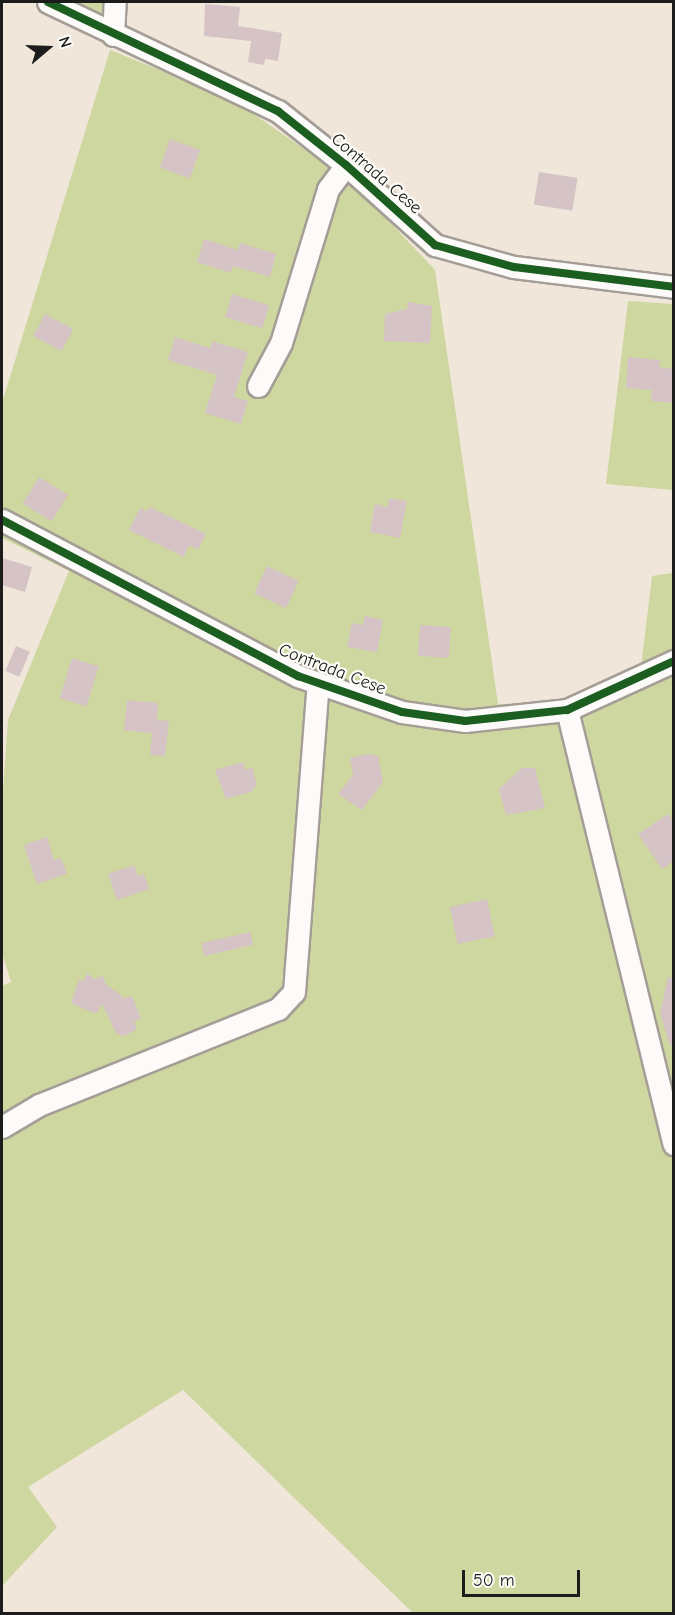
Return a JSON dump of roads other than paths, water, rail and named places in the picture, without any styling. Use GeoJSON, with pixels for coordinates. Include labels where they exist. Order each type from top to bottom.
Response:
{"type":"FeatureCollection","features":[{"type":"Feature","properties":{"kind":"street","name":"Contrada Cese"},"geometry":{"type":"LineString","coordinates":[[48,2],[113,35],[278,111],[346,165],[435,245],[514,267],[674,287]]}},
{"type":"Feature","properties":{"kind":"street"},"geometry":{"type":"LineString","coordinates":[[113,35],[115,2]]}},
{"type":"Feature","properties":{"kind":"street"},"geometry":{"type":"LineString","coordinates":[[258,386],[281,343],[328,189],[346,165]]}},
{"type":"Feature","properties":{"kind":"street","name":"Contrada Cese"},"geometry":{"type":"LineString","coordinates":[[2,520],[213,634],[318,683],[402,712],[465,721],[567,710],[674,661]]}},
{"type":"Feature","properties":{"kind":"street"},"geometry":{"type":"LineString","coordinates":[[2,1127],[39,1105],[278,1009],[294,992],[318,683]]}},
{"type":"Feature","properties":{"kind":"street"},"geometry":{"type":"LineString","coordinates":[[567,710],[674,1144]]}}]}
